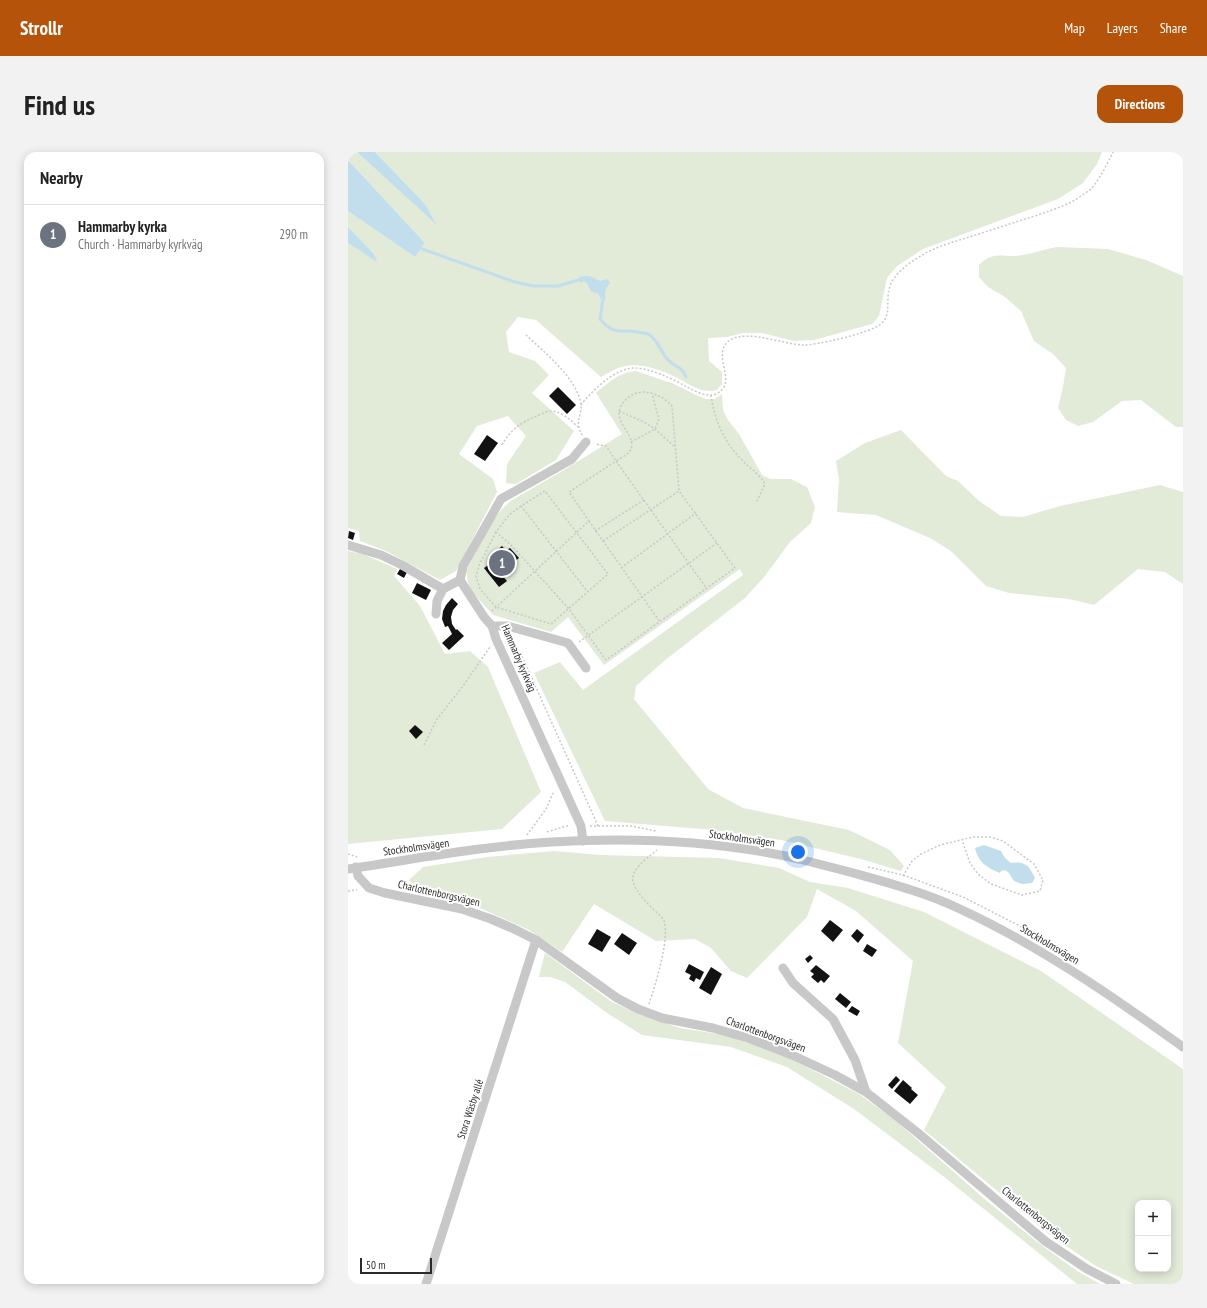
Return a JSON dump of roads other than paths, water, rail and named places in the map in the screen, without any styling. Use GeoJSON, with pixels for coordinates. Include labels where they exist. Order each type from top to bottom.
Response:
{"type":"FeatureCollection","features":[{"type":"Feature","properties":{"kind":"street"},"geometry":{"type":"LineString","coordinates":[[436,614],[437,602],[444,589],[460,580],[463,566],[501,499],[572,459],[586,442]]}},
{"type":"Feature","properties":{"kind":"street"},"geometry":{"type":"LineString","coordinates":[[348,545],[381,555],[444,589]]}},
{"type":"Feature","properties":{"kind":"street","name":"Hammarby kyrkväg"},"geometry":{"type":"LineString","coordinates":[[460,580],[484,618],[492,626],[496,639],[581,826],[583,841]]}},
{"type":"Feature","properties":{"kind":"street"},"geometry":{"type":"LineString","coordinates":[[492,626],[508,626],[568,643],[586,668]]}},
{"type":"Feature","properties":{"kind":"street","name":"Stockholmsvägen"},"geometry":{"type":"LineString","coordinates":[[352,868],[512,846],[551,842],[583,841],[658,841],[761,852],[798,859],[898,886],[959,908],[1021,940],[1071,970],[1183,1047]]}},
{"type":"Feature","properties":{"kind":"street","name":"Charlottenborgsvägen"},"geometry":{"type":"LineString","coordinates":[[352,868],[369,888],[462,909],[514,929],[536,940],[617,998],[646,1012],[662,1018],[713,1028],[748,1038],[792,1055],[835,1075],[866,1092],[918,1133],[1045,1240],[1087,1269],[1116,1284]]}},
{"type":"Feature","properties":{"kind":"street","name":"Stora Wäsby allé"},"geometry":{"type":"LineString","coordinates":[[426,1284],[536,940]]}},
{"type":"Feature","properties":{"kind":"street"},"geometry":{"type":"LineString","coordinates":[[783,968],[794,982],[833,1020],[855,1060],[866,1092]]}},
{"type":"Feature","properties":{"kind":"water"},"geometry":{"type":"Polygon","coordinates":[[[357,152],[375,152],[425,204],[437,225],[357,152]]]}},
{"type":"Feature","properties":{"kind":"water"},"geometry":{"type":"Polygon","coordinates":[[[348,160],[425,243],[415,257],[348,211],[348,160]]]}},
{"type":"Feature","properties":{"kind":"water"},"geometry":{"type":"Polygon","coordinates":[[[348,227],[374,254],[377,262],[348,243],[348,227]]]}},
{"type":"Feature","properties":{"kind":"water"},"geometry":{"type":"Polygon","coordinates":[[[589,276],[600,281],[608,279],[610,283],[605,290],[606,299],[601,299],[599,294],[591,291],[587,283],[584,281],[580,283],[579,277],[589,276]]]}},
{"type":"Feature","properties":{"kind":"water"},"geometry":{"type":"Polygon","coordinates":[[[984,845],[1001,851],[1005,858],[1011,863],[1020,863],[1029,867],[1035,878],[1032,883],[1022,884],[1014,881],[1005,870],[1001,871],[1000,873],[987,867],[978,857],[975,848],[984,845]]]}},
{"type":"Feature","properties":{"kind":"waterway"},"geometry":{"type":"LineString","coordinates":[[422,249],[515,282],[533,286],[558,286],[582,279]]}},
{"type":"Feature","properties":{"kind":"waterway"},"geometry":{"type":"LineString","coordinates":[[601,295],[603,299],[600,319],[609,328],[618,331],[632,331],[648,334],[654,339],[668,360],[681,369],[686,377]]}},
{"type":"Feature","properties":{"kind":"place","name":"Hammarby kyrka"},"geometry":{"type":"Point","coordinates":[502,563]}}]}
